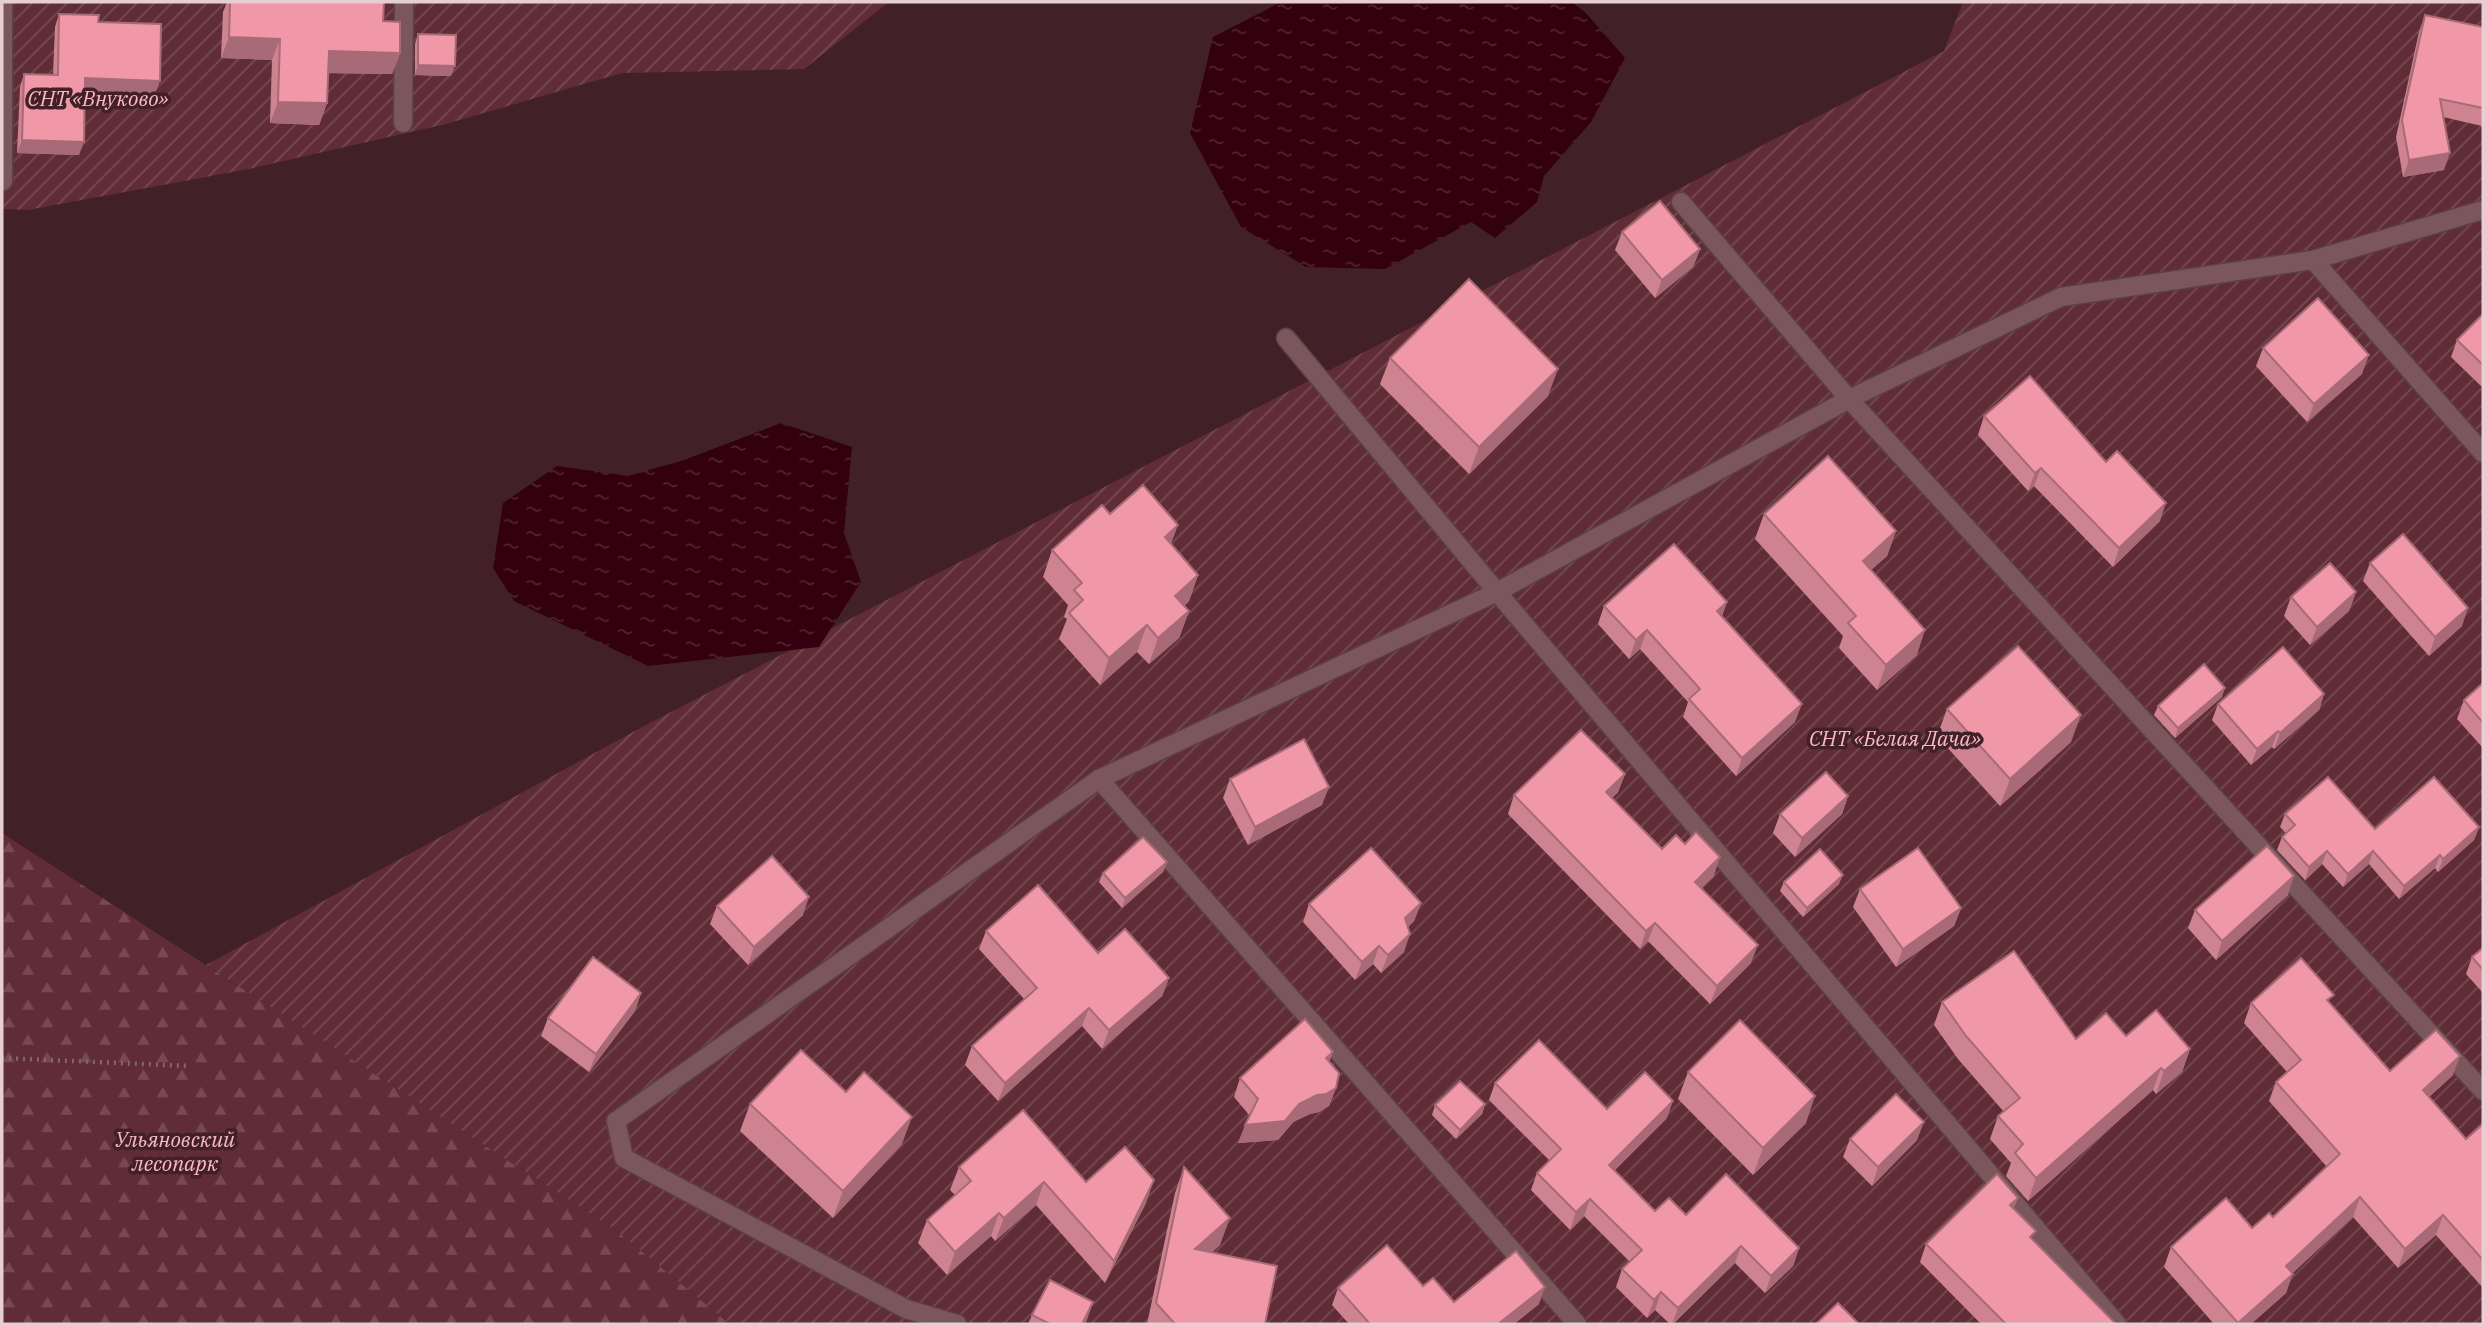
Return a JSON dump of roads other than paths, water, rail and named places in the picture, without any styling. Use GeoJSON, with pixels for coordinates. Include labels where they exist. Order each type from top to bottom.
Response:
{"type":"FeatureCollection","features":[{"type":"Feature","properties":{"kind":"street"},"geometry":{"type":"LineString","coordinates":[[3,2],[3,181]]}},
{"type":"Feature","properties":{"kind":"street"},"geometry":{"type":"LineString","coordinates":[[403,123],[404,2]]}},
{"type":"Feature","properties":{"kind":"street"},"geometry":{"type":"LineString","coordinates":[[1681,202],[1849,399],[2483,1091]]}},
{"type":"Feature","properties":{"kind":"street"},"geometry":{"type":"LineString","coordinates":[[957,1324],[906,1309],[624,1158],[616,1121],[1099,779],[1497,592],[1849,399],[2061,298],[2313,260],[2483,211]]}},
{"type":"Feature","properties":{"kind":"street"},"geometry":{"type":"LineString","coordinates":[[2313,260],[2483,453]]}},
{"type":"Feature","properties":{"kind":"street"},"geometry":{"type":"LineString","coordinates":[[1286,338],[1497,592],[2117,1324]]}},
{"type":"Feature","properties":{"kind":"street"},"geometry":{"type":"LineString","coordinates":[[1099,779],[1577,1324]]}},
{"type":"Feature","properties":{"kind":"water"},"geometry":{"type":"Polygon","coordinates":[[[1281,2],[1572,2],[1586,13],[1625,58],[1591,122],[1544,176],[1537,202],[1495,238],[1471,222],[1385,269],[1306,267],[1241,227],[1190,133],[1213,37],[1281,2]]]}},
{"type":"Feature","properties":{"kind":"water"},"geometry":{"type":"Polygon","coordinates":[[[781,423],[852,447],[844,533],[861,582],[819,647],[648,666],[514,601],[493,568],[503,503],[557,466],[628,476],[684,460],[781,423]]]}},
{"type":"Feature","properties":{"kind":"park label","name":"СНТ «Внуково»"},"geometry":{"type":"Point","coordinates":[98,98]}},
{"type":"Feature","properties":{"kind":"park label","name":"СНТ «Белая Дача»"},"geometry":{"type":"Point","coordinates":[1895,738]}},
{"type":"Feature","properties":{"kind":"park label","name":"Ульяновский лесопарк"},"geometry":{"type":"Point","coordinates":[175,1151]}}]}
